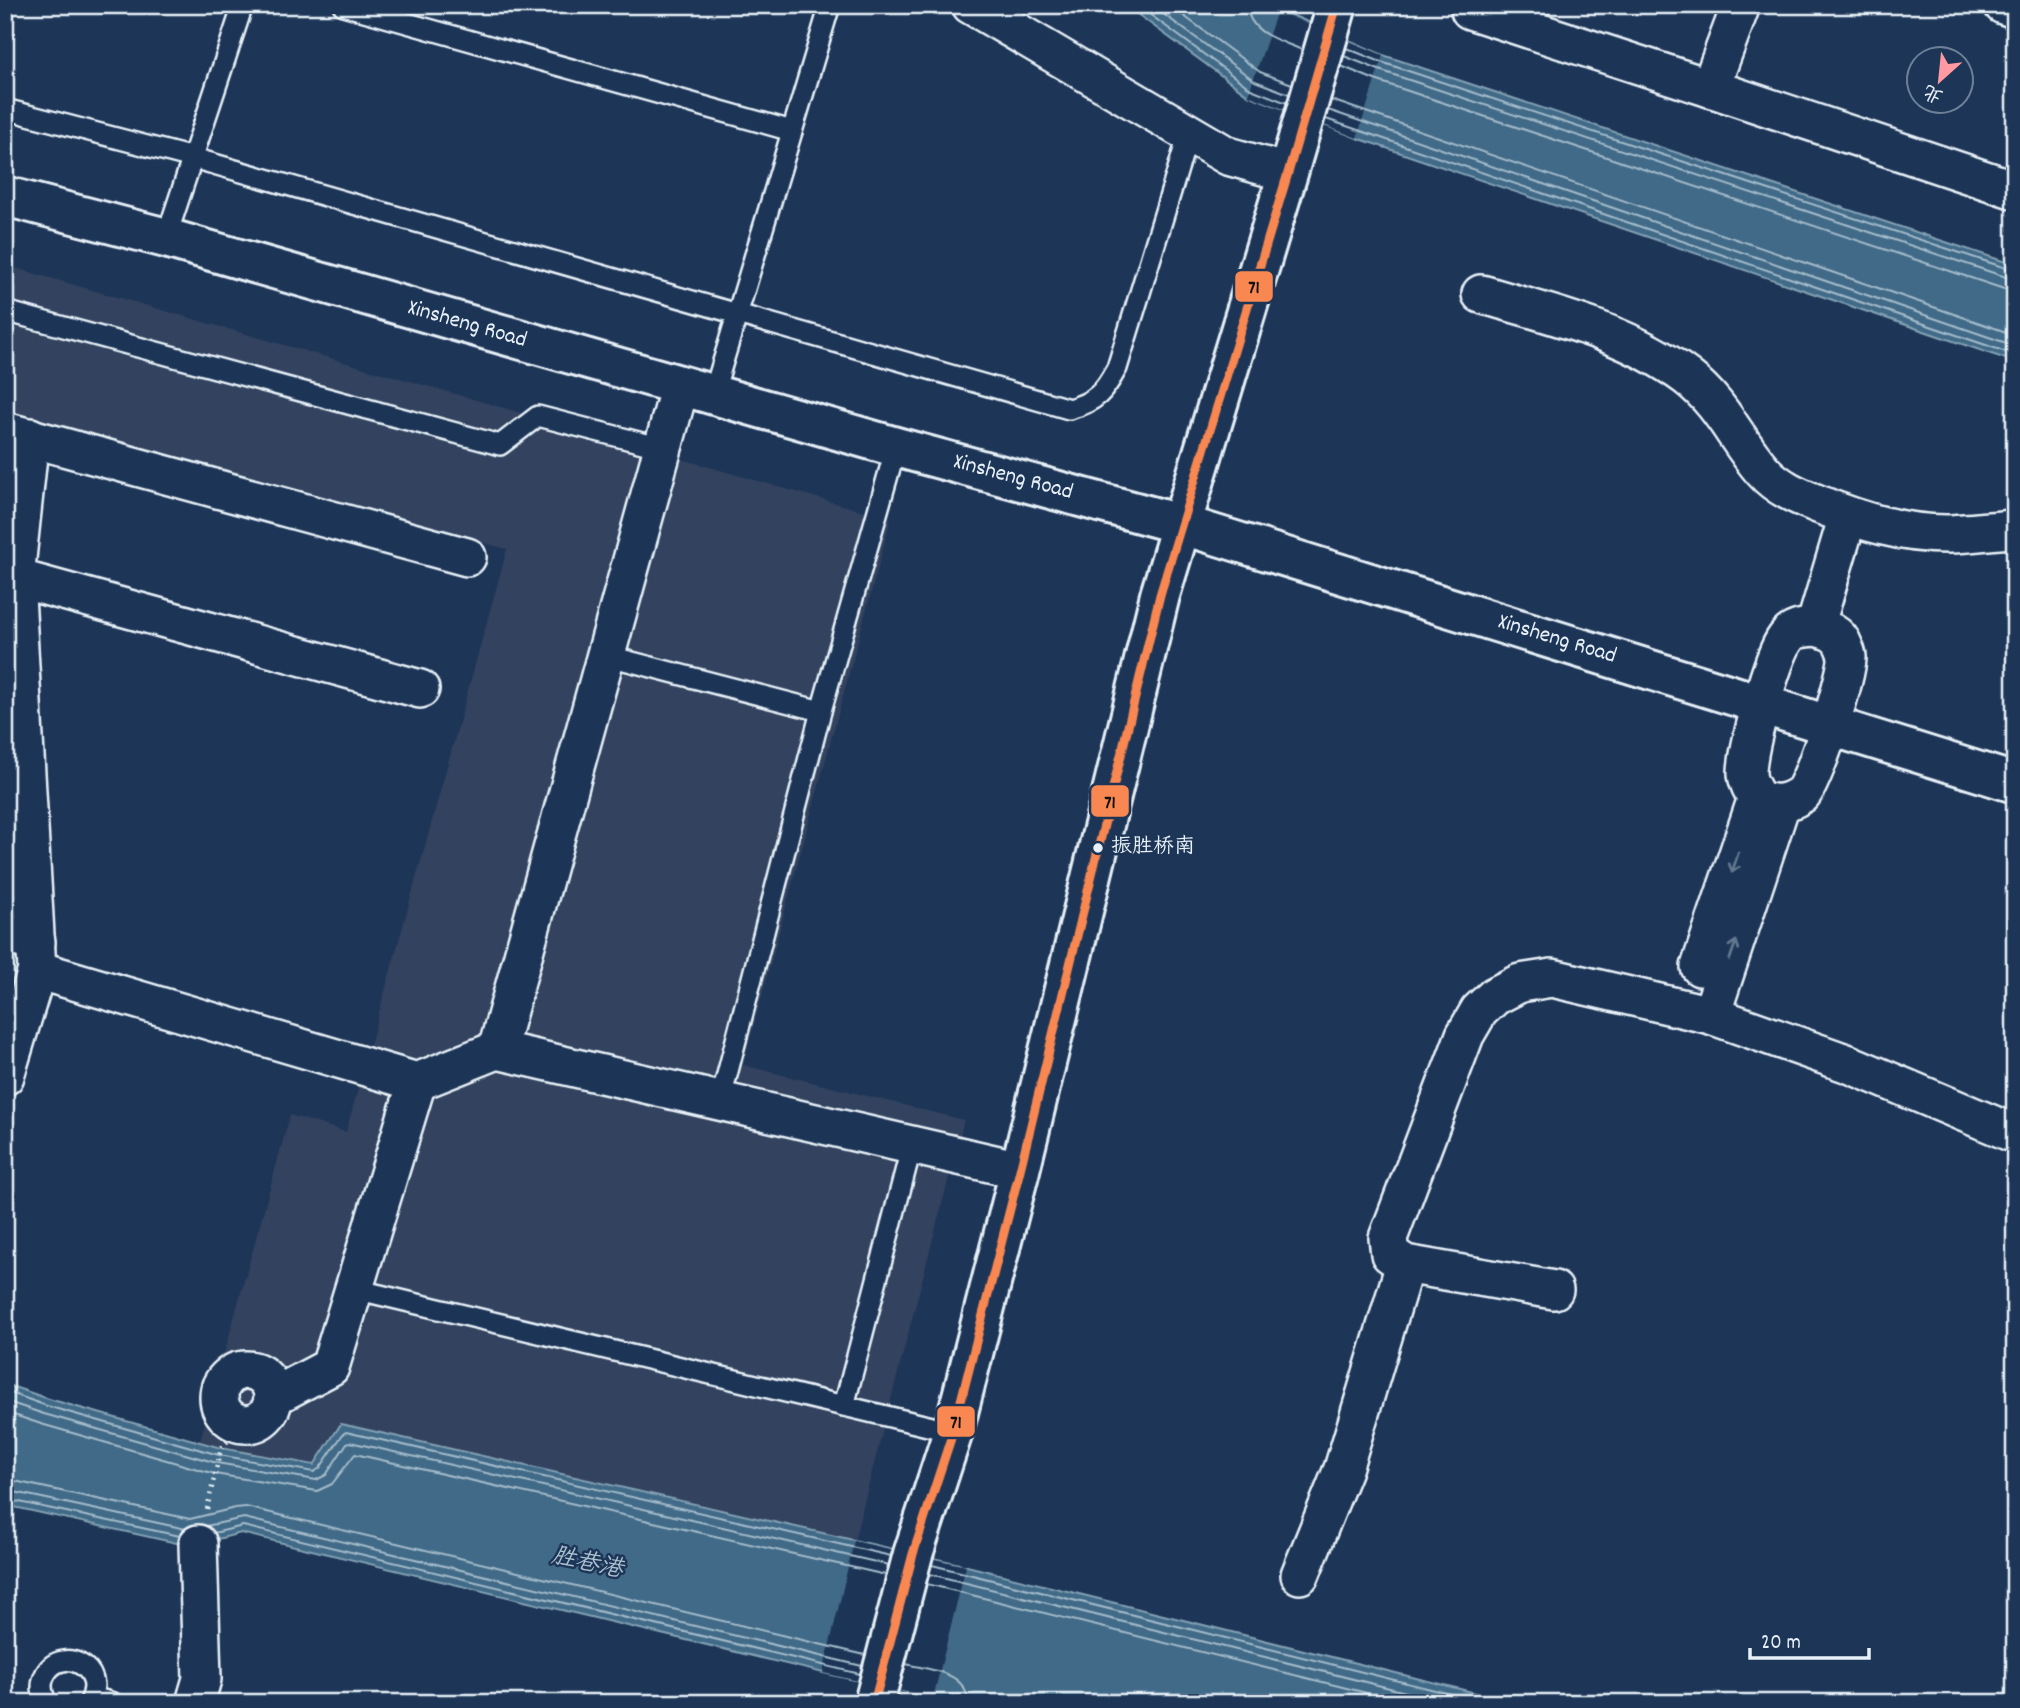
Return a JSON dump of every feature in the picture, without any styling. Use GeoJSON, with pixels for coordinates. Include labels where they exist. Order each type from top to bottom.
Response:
{"type":"FeatureCollection","features":[{"type":"Feature","properties":{"kind":"street"},"geometry":{"type":"LineString","coordinates":[[971,5],[1228,156],[1288,173]]}},
{"type":"Feature","properties":{"kind":"street"},"geometry":{"type":"LineString","coordinates":[[1710,88],[1741,5]]}},
{"type":"Feature","properties":{"kind":"street"},"geometry":{"type":"LineString","coordinates":[[2003,5],[2015,9]]}},
{"type":"Feature","properties":{"kind":"street"},"geometry":{"type":"LineString","coordinates":[[1470,10],[2015,190]]}},
{"type":"Feature","properties":{"kind":"street"},"geometry":{"type":"LineString","coordinates":[[876,1694],[913,1554],[953,1432],[1020,1170],[1160,595],[1333,19]]}},
{"type":"Feature","properties":{"kind":"street","name":"Xinsheng Road"},"geometry":{"type":"LineString","coordinates":[[5,196],[166,238],[897,447],[1180,524],[2015,783]]}},
{"type":"Feature","properties":{"kind":"street"},"geometry":{"type":"LineString","coordinates":[[1481,294],[1592,327],[1643,351],[1686,377],[1715,403],[1764,473],[1790,492],[1857,519],[1927,533],[2015,529]]}},
{"type":"Feature","properties":{"kind":"street"},"geometry":{"type":"LineString","coordinates":[[498,1050],[662,448],[696,390]]}},
{"type":"Feature","properties":{"kind":"street"},"geometry":{"type":"LineString","coordinates":[[5,1076],[26,949],[15,757],[10,576],[18,434],[467,557]]}},
{"type":"Feature","properties":{"kind":"street"},"geometry":{"type":"LineString","coordinates":[[1824,629],[1857,519]]}},
{"type":"Feature","properties":{"kind":"street"},"geometry":{"type":"LineString","coordinates":[[10,576],[420,689]]}},
{"type":"Feature","properties":{"kind":"street"},"geometry":{"type":"LineString","coordinates":[[1799,628],[1824,629],[1843,643],[1847,658],[1844,678],[1817,768],[1804,793],[1769,801],[1747,776],[1749,749],[1776,657],[1787,637],[1799,628]]}},
{"type":"Feature","properties":{"kind":"street"},"geometry":{"type":"LineString","coordinates":[[1699,1011],[1769,801]]}},
{"type":"Feature","properties":{"kind":"street"},"geometry":{"type":"LineString","coordinates":[[26,949],[417,1082],[498,1050],[1020,1170]]}},
{"type":"Feature","properties":{"kind":"street"},"geometry":{"type":"LineString","coordinates":[[1554,1290],[1405,1264],[1390,1254],[1388,1238],[1465,1035],[1487,1003],[1520,983],[1552,978],[1699,1011],[1849,1064],[2015,1134]]}},
{"type":"Feature","properties":{"kind":"street"},"geometry":{"type":"LineString","coordinates":[[273,1397],[330,1367],[417,1082]]}},
{"type":"Feature","properties":{"kind":"street"},"geometry":{"type":"LineString","coordinates":[[1300,1575],[1343,1469],[1405,1264]]}},
{"type":"Feature","properties":{"kind":"street"},"geometry":{"type":"LineString","coordinates":[[239,1371],[257,1373],[265,1378],[271,1388],[273,1397],[267,1415],[233,1436],[236,1422],[228,1417],[220,1405],[219,1395],[226,1378],[239,1371]]}},
{"type":"Feature","properties":{"kind":"street"},"geometry":{"type":"LineString","coordinates":[[195,1703],[202,1679],[198,1544]]}},
{"type":"Feature","properties":{"kind":"lane"},"geometry":{"type":"LineString","coordinates":[[166,238],[243,5]]}},
{"type":"Feature","properties":{"kind":"lane"},"geometry":{"type":"LineString","coordinates":[[343,5],[792,131]]}},
{"type":"Feature","properties":{"kind":"lane"},"geometry":{"type":"LineString","coordinates":[[696,390],[737,314],[830,5]]}},
{"type":"Feature","properties":{"kind":"lane"},"geometry":{"type":"LineString","coordinates":[[5,109],[193,158],[1069,409],[1088,404],[1106,389],[1117,368],[1189,133]]}},
{"type":"Feature","properties":{"kind":"lane"},"geometry":{"type":"LineString","coordinates":[[5,311],[500,445],[538,416],[662,448]]}},
{"type":"Feature","properties":{"kind":"lane"},"geometry":{"type":"LineString","coordinates":[[720,1102],[821,711],[897,447]]}},
{"type":"Feature","properties":{"kind":"lane"},"geometry":{"type":"LineString","coordinates":[[605,655],[821,711]]}},
{"type":"Feature","properties":{"kind":"lane"},"geometry":{"type":"LineString","coordinates":[[844,1406],[912,1145]]}},
{"type":"Feature","properties":{"kind":"lane"},"geometry":{"type":"LineString","coordinates":[[355,1289],[953,1432]]}},
{"type":"Feature","properties":{"kind":"lane"},"geometry":{"type":"LineString","coordinates":[[47,1703],[41,1688],[43,1679],[47,1671],[62,1661],[71,1661],[87,1669],[93,1677],[91,1700],[113,1703]]}},
{"type":"Feature","properties":{"kind":"path"},"geometry":{"type":"LineString","coordinates":[[198,1544],[233,1436]]}},
{"type":"Feature","properties":{"kind":"shaded area"},"geometry":{"type":"Polygon","coordinates":[[[5,265],[891,519],[743,1065],[964,1120],[854,1541],[342,1424],[314,1465],[221,1448],[200,1441],[290,1115],[346,1132],[507,549],[5,419],[5,265]]]}},
{"type":"Feature","properties":{"kind":"water"},"geometry":{"type":"Polygon","coordinates":[[[1125,5],[1269,5],[1383,55],[2015,265],[2015,362],[1357,138],[1248,95],[1125,5]]]}},
{"type":"Feature","properties":{"kind":"water","name":"胜巷港"},"geometry":{"type":"Polygon","coordinates":[[[5,1384],[221,1448],[314,1465],[341,1424],[955,1563],[1516,1703],[958,1703],[241,1533],[190,1546],[5,1505],[5,1384]]]}},
{"type":"Feature","properties":{"kind":"pier"},"geometry":{"type":"Polygon","coordinates":[[[1277,11],[1383,55],[1357,138],[1248,95],[1277,11]]]}},
{"type":"Feature","properties":{"kind":"pier"},"geometry":{"type":"Polygon","coordinates":[[[854,1541],[966,1566],[933,1698],[823,1673],[854,1541]]]}},
{"type":"Feature","properties":{"kind":"transit line","name":"71"},"geometry":{"type":"LineString","coordinates":[[874,1703],[913,1554],[953,1432],[1020,1170],[1160,595],[1337,5]]}},
{"type":"Feature","properties":{"kind":"place","name":"振胜桥南"},"geometry":{"type":"Point","coordinates":[1098,848]}}]}
